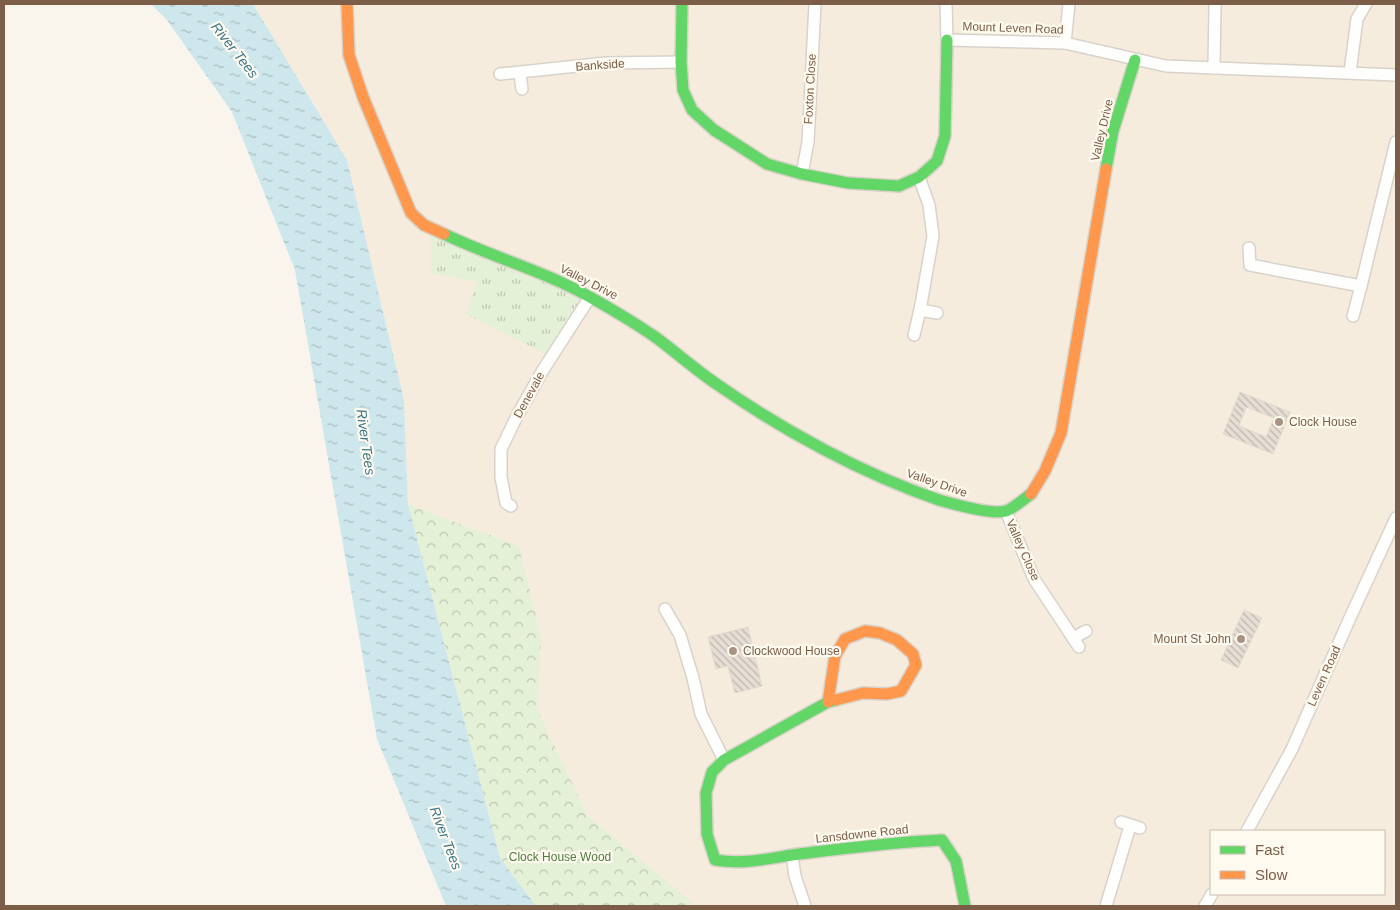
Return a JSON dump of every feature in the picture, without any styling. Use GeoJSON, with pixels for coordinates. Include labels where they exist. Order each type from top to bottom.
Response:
{"type":"FeatureCollection","features":[{"type":"Feature","properties":{"kind":"street","name":"Valley Drive"},"geometry":{"type":"LineString","coordinates":[[347,4],[349,55],[363,97],[411,213],[424,225],[473,248],[552,278],[590,297],[656,338],[717,385],[848,462],[913,491],[952,504],[980,510],[1006,511],[1032,493],[1045,471],[1061,433],[1114,131],[1135,60]]}},
{"type":"Feature","properties":{"kind":"street","name":"Mount Leven Road"},"geometry":{"type":"LineString","coordinates":[[682,4],[681,62],[683,90],[692,110],[714,130],[767,164],[802,174],[848,182],[899,186],[919,177],[937,161],[945,136],[946,4]]}},
{"type":"Feature","properties":{"kind":"street","name":"Foxton Close"},"geometry":{"type":"LineString","coordinates":[[802,174],[808,142],[815,4]]}},
{"type":"Feature","properties":{"kind":"street"},"geometry":{"type":"LineString","coordinates":[[1065,43],[1069,4]]}},
{"type":"Feature","properties":{"kind":"street"},"geometry":{"type":"LineString","coordinates":[[1214,68],[1215,4]]}},
{"type":"Feature","properties":{"kind":"street"},"geometry":{"type":"LineString","coordinates":[[1350,72],[1357,19],[1366,4]]}},
{"type":"Feature","properties":{"kind":"street","name":"Mount Leven Road"},"geometry":{"type":"LineString","coordinates":[[947,40],[1065,43],[1135,60]]}},
{"type":"Feature","properties":{"kind":"street"},"geometry":{"type":"LineString","coordinates":[[1135,60],[1166,66],[1396,75]]}},
{"type":"Feature","properties":{"kind":"street","name":"Bankside"},"geometry":{"type":"LineString","coordinates":[[500,74],[606,63],[681,62]]}},
{"type":"Feature","properties":{"kind":"street"},"geometry":{"type":"LineString","coordinates":[[520,72],[522,89]]}},
{"type":"Feature","properties":{"kind":"street"},"geometry":{"type":"LineString","coordinates":[[1353,316],[1396,142]]}},
{"type":"Feature","properties":{"kind":"street"},"geometry":{"type":"LineString","coordinates":[[914,335],[933,236],[929,205],[919,177]]}},
{"type":"Feature","properties":{"kind":"street"},"geometry":{"type":"LineString","coordinates":[[1249,248],[1250,265],[1361,286]]}},
{"type":"Feature","properties":{"kind":"street","name":"Denevale"},"geometry":{"type":"LineString","coordinates":[[512,503],[501,477],[501,449],[543,370],[590,297]]}},
{"type":"Feature","properties":{"kind":"street"},"geometry":{"type":"LineString","coordinates":[[920,310],[936,313]]}},
{"type":"Feature","properties":{"kind":"street","name":"Valley Close"},"geometry":{"type":"LineString","coordinates":[[1006,511],[1034,579],[1076,642],[1086,630]]}},
{"type":"Feature","properties":{"kind":"street","name":"Leven Road"},"geometry":{"type":"LineString","coordinates":[[1248,830],[1292,749],[1396,518]]}},
{"type":"Feature","properties":{"kind":"street"},"geometry":{"type":"LineString","coordinates":[[664,615],[680,635],[694,678],[701,714],[724,760],[828,702],[863,693],[887,694],[901,691],[916,665],[913,654],[897,640],[880,633],[865,631],[845,639],[836,656],[828,702]]}},
{"type":"Feature","properties":{"kind":"street","name":"Lansdowne Road"},"geometry":{"type":"LineString","coordinates":[[724,760],[712,772],[706,793],[707,834],[715,860],[726,862],[763,861],[792,855],[923,840],[942,840],[956,861],[965,906]]}},
{"type":"Feature","properties":{"kind":"street"},"geometry":{"type":"LineString","coordinates":[[1106,906],[1130,825]]}},
{"type":"Feature","properties":{"kind":"street"},"geometry":{"type":"LineString","coordinates":[[792,855],[795,876],[805,906]]}},
{"type":"Feature","properties":{"kind":"street"},"geometry":{"type":"LineString","coordinates":[[1205,906],[1211,895]]}},
{"type":"Feature","properties":{"kind":"shaded area"},"geometry":{"type":"Polygon","coordinates":[[[253,4],[1396,4],[1396,906],[697,906],[588,816],[538,711],[541,636],[519,546],[408,504],[404,400],[347,160],[253,4]]]}},
{"type":"Feature","properties":{"kind":"green space"},"geometry":{"type":"Polygon","coordinates":[[[431,228],[590,297],[552,357],[466,314],[477,282],[431,273],[431,228]]]}},
{"type":"Feature","properties":{"kind":"green space","name":"Clock House Wood"},"geometry":{"type":"Polygon","coordinates":[[[408,504],[519,546],[541,636],[538,711],[588,816],[697,906],[536,906],[500,858],[408,504]]]}},
{"type":"Feature","properties":{"kind":"water","name":"River Tees"},"geometry":{"type":"Polygon","coordinates":[[[151,4],[253,4],[347,160],[404,400],[408,504],[500,858],[536,906],[446,906],[377,739],[295,270],[232,112],[167,20],[151,4]]]}},
{"type":"Feature","properties":{"kind":"building","name":"Clock House"},"geometry":{"type":"Polygon","coordinates":[[[1240,392],[1290,412],[1273,454],[1223,434],[1240,392]],[[1246,407],[1239,426],[1266,437],[1274,418],[1246,407]]]}},
{"type":"Feature","properties":{"kind":"building","name":"Mount St John"},"geometry":{"type":"Polygon","coordinates":[[[1244,610],[1262,618],[1238,668],[1221,660],[1244,610]]]}},
{"type":"Feature","properties":{"kind":"building","name":"Clockwood House"},"geometry":{"type":"Polygon","coordinates":[[[748,627],[762,686],[735,693],[728,666],[716,669],[708,637],[748,627]]]}},
{"type":"Feature","properties":{"kind":"traffic: fast"},"geometry":{"type":"LineString","coordinates":[[682,4],[681,62],[683,90],[692,110],[714,130],[767,164],[802,174],[848,183],[899,186],[919,177],[937,161],[945,136],[947,40]]}},
{"type":"Feature","properties":{"kind":"traffic: fast"},"geometry":{"type":"LineString","coordinates":[[1106,169],[1113,131],[1135,60]]}},
{"type":"Feature","properties":{"kind":"traffic: fast"},"geometry":{"type":"LineString","coordinates":[[444,234],[555,279],[590,297],[650,333],[710,380],[770,419],[825,450],[882,478],[939,500],[992,512],[1009,510],[1031,494]]}},
{"type":"Feature","properties":{"kind":"traffic: fast"},"geometry":{"type":"LineString","coordinates":[[836,700],[828,702],[724,760],[712,772],[706,793],[707,834],[715,860],[736,862],[906,842],[942,840],[956,861],[965,906]]}},
{"type":"Feature","properties":{"kind":"traffic: slow"},"geometry":{"type":"LineString","coordinates":[[347,4],[349,55],[363,97],[411,213],[424,225],[444,234]]}},
{"type":"Feature","properties":{"kind":"traffic: slow"},"geometry":{"type":"LineString","coordinates":[[1031,494],[1045,471],[1061,433],[1106,169]]}},
{"type":"Feature","properties":{"kind":"traffic: slow"},"geometry":{"type":"LineString","coordinates":[[828,702],[835,656],[845,639],[865,631],[880,633],[897,640],[913,654],[916,665],[901,691],[887,694],[863,693],[836,700]]}},
{"type":"Feature","properties":{"kind":"place","name":"Clock House"},"geometry":{"type":"Point","coordinates":[1279,422]}},
{"type":"Feature","properties":{"kind":"place","name":"Mount St John"},"geometry":{"type":"Point","coordinates":[1241,639]}},
{"type":"Feature","properties":{"kind":"place","name":"Clockwood House"},"geometry":{"type":"Point","coordinates":[733,651]}}]}
